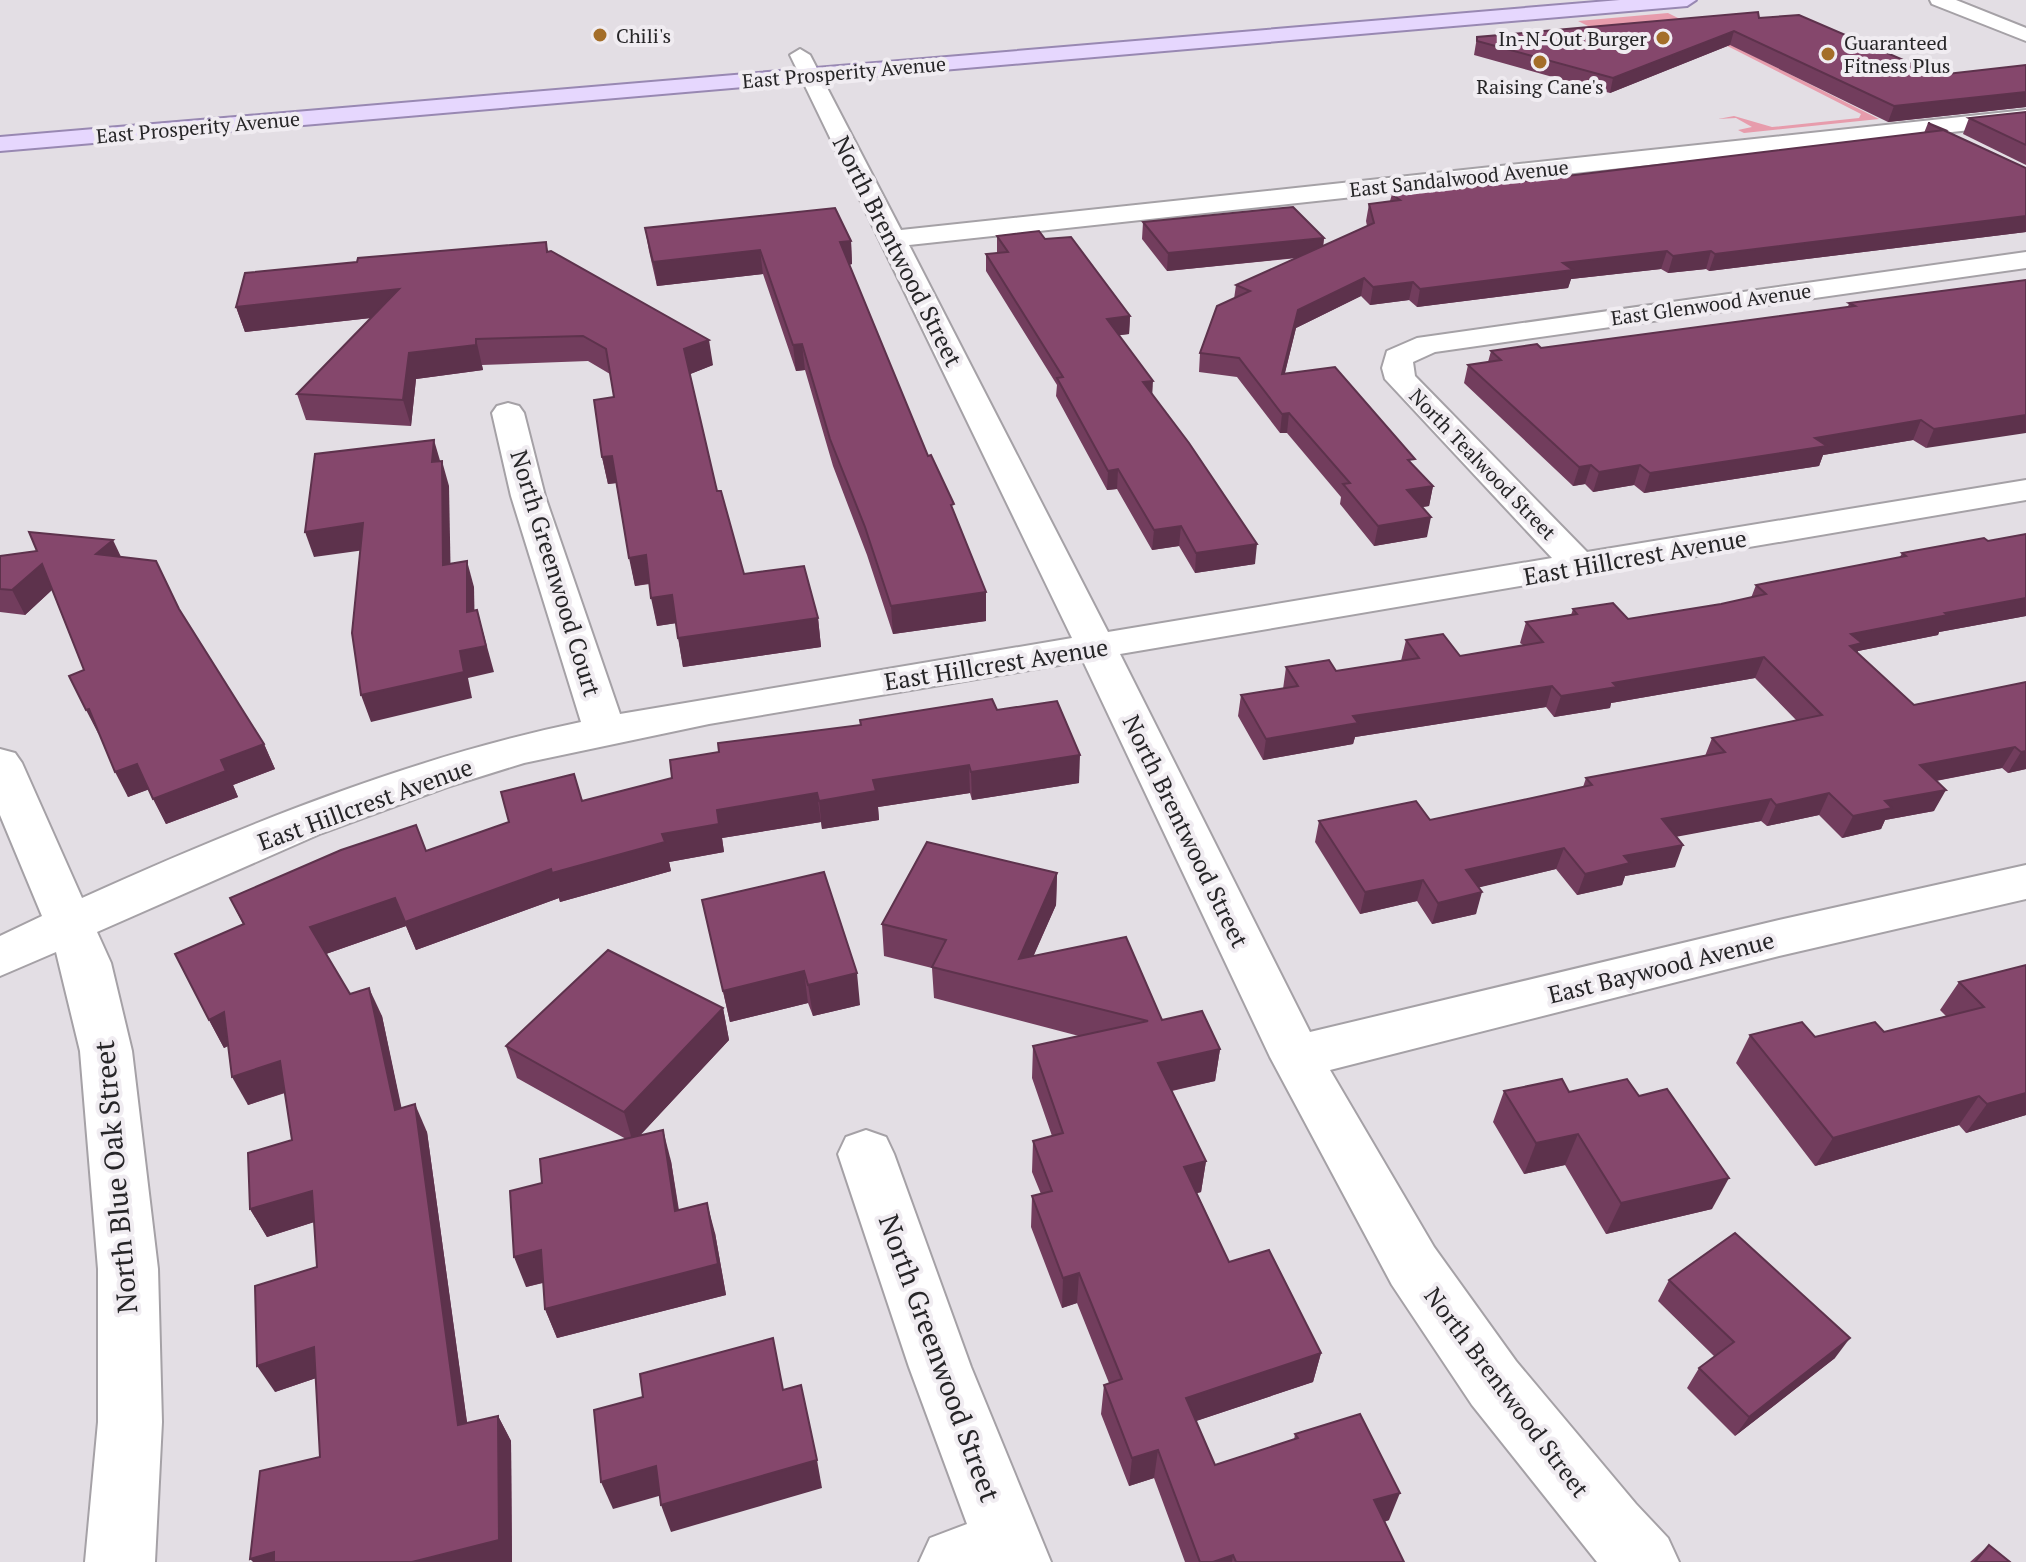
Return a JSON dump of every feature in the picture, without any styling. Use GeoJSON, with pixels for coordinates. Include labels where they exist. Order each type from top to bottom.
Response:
{"type":"FeatureCollection","features":[{"type":"Feature","properties":{"kind":"main road","name":"East Prosperity Avenue"},"geometry":{"type":"LineString","coordinates":[[0,144],[241,113],[805,65],[1477,0]]}},
{"type":"Feature","properties":{"kind":"main road"},"geometry":{"type":"LineString","coordinates":[[1351,29],[1386,19],[1477,9],[1491,4],[1489,0]]}},
{"type":"Feature","properties":{"kind":"main road"},"geometry":{"type":"LineString","coordinates":[[1525,14],[1522,9],[1530,5],[1564,0]]}},
{"type":"Feature","properties":{"kind":"main road","name":"East Prosperity Avenue"},"geometry":{"type":"LineString","coordinates":[[189,106],[241,113],[263,112],[296,105],[496,88],[562,75],[805,65],[1351,29],[1687,0]]}},
{"type":"Feature","properties":{"kind":"main road"},"geometry":{"type":"LineString","coordinates":[[0,136],[241,113]]}},
{"type":"Feature","properties":{"kind":"street"},"geometry":{"type":"LineString","coordinates":[[1939,0],[2026,35]]}},
{"type":"Feature","properties":{"kind":"street","name":"North Brentwood Street"},"geometry":{"type":"LineString","coordinates":[[805,65],[1097,648],[1296,1057],[1413,1266],[1494,1383],[1612,1528],[1644,1562]]}},
{"type":"Feature","properties":{"kind":"street","name":"East Sandalwood Avenue"},"geometry":{"type":"LineString","coordinates":[[892,239],[2026,117]]}},
{"type":"Feature","properties":{"kind":"street"},"geometry":{"type":"LineString","coordinates":[[1926,128],[1970,149]]}},
{"type":"Feature","properties":{"kind":"street","name":"East Glenwood Avenue"},"geometry":{"type":"LineString","coordinates":[[1398,357],[1428,344],[2026,260]]}},
{"type":"Feature","properties":{"kind":"street","name":"North Tealwood Street"},"geometry":{"type":"LineString","coordinates":[[1398,357],[1397,368],[1401,379],[1580,566]]}},
{"type":"Feature","properties":{"kind":"street","name":"North Greenwood Court"},"geometry":{"type":"LineString","coordinates":[[508,413],[528,496],[605,731]]}},
{"type":"Feature","properties":{"kind":"street","name":"East Hillcrest Avenue"},"geometry":{"type":"LineString","coordinates":[[0,957],[70,923],[258,842],[390,790],[497,757],[605,731],[2026,490]]}},
{"type":"Feature","properties":{"kind":"street","name":"North Blue Oak Street"},"geometry":{"type":"LineString","coordinates":[[0,763],[86,963],[106,1051],[128,1269],[130,1422],[120,1562]]}},
{"type":"Feature","properties":{"kind":"street","name":"East Baywood Avenue"},"geometry":{"type":"LineString","coordinates":[[1296,1057],[1779,938],[2026,882]]}},
{"type":"Feature","properties":{"kind":"street","name":"North Greenwood Street"},"geometry":{"type":"LineString","coordinates":[[866,1154],[940,1367],[993,1557]]}},
{"type":"Feature","properties":{"kind":"shaded area"},"geometry":{"type":"Polygon","coordinates":[[[1668,13],[1879,119],[1744,133],[1738,130],[1752,127],[1736,118],[1718,119],[1734,116],[1772,127],[1859,118],[1861,114],[1692,28],[1596,30],[1578,21],[1668,13]]]}},
{"type":"Feature","properties":{"kind":"building"},"geometry":{"type":"Polygon","coordinates":[[[1758,12],[1759,18],[1799,15],[1938,75],[2026,65],[2026,92],[1894,106],[1734,31],[1613,78],[1477,41],[1477,37],[1758,12]]]}},
{"type":"Feature","properties":{"kind":"building"},"geometry":{"type":"Polygon","coordinates":[[[2026,112],[2026,145],[1969,118],[2026,112]]]}},
{"type":"Feature","properties":{"kind":"building"},"geometry":{"type":"Polygon","coordinates":[[[1944,130],[2026,168],[2026,216],[1715,254],[1711,251],[1673,256],[1667,251],[1563,263],[1573,270],[1420,289],[1413,282],[1373,287],[1364,278],[1298,310],[1282,374],[1335,367],[1415,459],[1408,460],[1433,486],[1407,490],[1431,517],[1378,526],[1343,484],[1350,483],[1289,413],[1282,414],[1239,358],[1200,353],[1217,306],[1250,291],[1236,285],[1374,223],[1369,204],[1400,200],[1392,194],[1534,180],[1944,130]]]}},
{"type":"Feature","properties":{"kind":"building"},"geometry":{"type":"Polygon","coordinates":[[[1293,207],[1324,238],[1168,253],[1143,222],[1293,207]]]}},
{"type":"Feature","properties":{"kind":"building"},"geometry":{"type":"Polygon","coordinates":[[[835,208],[851,241],[840,242],[928,456],[931,455],[954,504],[951,505],[986,592],[891,606],[865,527],[830,439],[802,344],[793,345],[760,250],[653,262],[645,228],[835,208]]]}},
{"type":"Feature","properties":{"kind":"building"},"geometry":{"type":"Polygon","coordinates":[[[1039,231],[1045,239],[1071,237],[1130,316],[1107,319],[1153,381],[1143,382],[1189,443],[1257,544],[1196,553],[1181,526],[1154,530],[1118,469],[1108,471],[1057,378],[1063,377],[986,254],[1008,252],[997,236],[1039,231]]]}},
{"type":"Feature","properties":{"kind":"building"},"geometry":{"type":"Polygon","coordinates":[[[546,242],[547,252],[551,251],[709,340],[684,349],[717,491],[721,491],[744,574],[804,566],[818,618],[678,638],[672,595],[651,598],[646,555],[629,558],[612,456],[602,457],[594,400],[614,397],[606,349],[583,336],[476,339],[476,345],[409,353],[403,400],[297,394],[399,289],[236,307],[245,273],[357,262],[358,258],[546,242]]]}},
{"type":"Feature","properties":{"kind":"building"},"geometry":{"type":"Polygon","coordinates":[[[2026,280],[2026,415],[1934,429],[1921,420],[1815,438],[1827,446],[1650,473],[1640,465],[1599,472],[1591,465],[1579,467],[1468,365],[1501,360],[1491,351],[1537,344],[1541,348],[2026,280]]]}},
{"type":"Feature","properties":{"kind":"building"},"geometry":{"type":"Polygon","coordinates":[[[434,440],[432,462],[442,461],[443,565],[467,561],[467,612],[477,610],[486,646],[460,651],[464,672],[361,695],[352,633],[363,523],[305,532],[315,454],[434,440]]]}},
{"type":"Feature","properties":{"kind":"building"},"geometry":{"type":"Polygon","coordinates":[[[29,532],[113,540],[96,554],[156,561],[179,609],[264,744],[221,760],[226,771],[153,799],[137,764],[115,772],[89,709],[86,710],[69,676],[84,670],[42,564],[12,590],[0,589],[0,556],[37,551],[29,532]]]}},
{"type":"Feature","properties":{"kind":"building"},"geometry":{"type":"Polygon","coordinates":[[[2026,534],[2026,598],[1851,634],[1862,643],[1850,646],[1914,705],[2026,682],[2026,751],[2021,752],[2015,747],[1920,765],[1946,790],[1885,801],[1892,808],[1853,816],[1829,793],[1776,805],[1771,799],[1662,819],[1683,845],[1624,856],[1630,863],[1585,874],[1564,848],[1466,870],[1482,892],[1438,903],[1423,880],[1365,892],[1319,821],[1416,801],[1430,820],[1592,785],[1586,778],[1725,752],[1712,738],[1822,715],[1764,657],[1613,683],[1617,687],[1561,696],[1552,686],[1353,716],[1358,723],[1266,739],[1241,695],[1298,686],[1286,667],[1329,660],[1336,671],[1419,658],[1406,640],[1443,634],[1460,656],[1543,642],[1526,622],[1577,614],[1573,609],[1613,603],[1628,619],[1721,604],[1766,594],[1756,585],[1906,556],[1902,553],[1984,538],[1988,541],[2026,534]]]}},
{"type":"Feature","properties":{"kind":"building"},"geometry":{"type":"Polygon","coordinates":[[[992,699],[997,710],[1057,701],[1080,755],[971,772],[969,765],[873,780],[876,791],[819,801],[817,793],[717,810],[719,824],[662,834],[665,842],[552,873],[551,869],[405,922],[395,898],[310,927],[350,994],[369,988],[395,1110],[415,1104],[458,1425],[498,1416],[499,1540],[412,1562],[274,1562],[274,1552],[250,1559],[260,1471],[320,1457],[314,1347],[257,1366],[255,1286],[317,1267],[312,1191],[250,1209],[248,1153],[292,1140],[280,1061],[232,1077],[224,1012],[209,1020],[175,954],[244,924],[230,898],[341,850],[416,825],[426,851],[509,822],[501,792],[574,774],[582,801],[672,778],[670,760],[719,752],[718,743],[861,725],[860,720],[992,699]]]}},
{"type":"Feature","properties":{"kind":"building"},"geometry":{"type":"Polygon","coordinates":[[[927,842],[1057,873],[1019,959],[1126,937],[1162,1020],[1202,1011],[1220,1049],[1158,1063],[1206,1161],[1184,1167],[1229,1262],[1269,1250],[1321,1353],[1186,1398],[1215,1465],[1298,1438],[1295,1434],[1360,1414],[1400,1493],[1374,1500],[1404,1562],[1236,1562],[1233,1555],[1213,1562],[1200,1562],[1158,1450],[1132,1458],[1104,1385],[1122,1379],[1079,1273],[1063,1278],[1032,1196],[1052,1191],[1033,1141],[1063,1133],[1033,1046],[1148,1021],[932,967],[946,940],[882,924],[927,842]]]}},
{"type":"Feature","properties":{"kind":"building"},"geometry":{"type":"Polygon","coordinates":[[[824,872],[857,973],[808,985],[804,971],[723,991],[702,900],[824,872]]]}},
{"type":"Feature","properties":{"kind":"building"},"geometry":{"type":"Polygon","coordinates":[[[608,950],[723,1008],[624,1112],[506,1046],[608,950]]]}},
{"type":"Feature","properties":{"kind":"building"},"geometry":{"type":"Polygon","coordinates":[[[2026,965],[2026,1093],[1987,1104],[1979,1096],[1833,1138],[1750,1035],[1802,1022],[1815,1037],[1875,1022],[1884,1032],[1984,1007],[1959,982],[2026,965]]]}},
{"type":"Feature","properties":{"kind":"building"},"geometry":{"type":"Polygon","coordinates":[[[1562,1079],[1569,1092],[1627,1079],[1639,1096],[1667,1089],[1729,1178],[1621,1203],[1578,1134],[1536,1143],[1504,1091],[1562,1079]]]}},
{"type":"Feature","properties":{"kind":"building"},"geometry":{"type":"Polygon","coordinates":[[[663,1130],[675,1211],[707,1203],[718,1264],[545,1309],[541,1250],[514,1257],[510,1191],[542,1183],[540,1159],[663,1130]]]}},
{"type":"Feature","properties":{"kind":"building"},"geometry":{"type":"Polygon","coordinates":[[[1735,1233],[1850,1338],[1749,1417],[1699,1368],[1734,1342],[1669,1280],[1735,1233]]]}},
{"type":"Feature","properties":{"kind":"building"},"geometry":{"type":"Polygon","coordinates":[[[773,1338],[783,1390],[801,1385],[817,1460],[661,1505],[656,1466],[601,1482],[594,1410],[643,1397],[640,1374],[773,1338]]]}},
{"type":"Feature","properties":{"kind":"building"},"geometry":{"type":"Polygon","coordinates":[[[1989,1545],[2010,1562],[1975,1562],[1989,1545]]]}},
{"type":"Feature","properties":{"kind":"place","name":"Chili's"},"geometry":{"type":"Point","coordinates":[600,35]}},
{"type":"Feature","properties":{"kind":"place","name":"In-N-Out Burger"},"geometry":{"type":"Point","coordinates":[1663,38]}},
{"type":"Feature","properties":{"kind":"place","name":"Guaranteed Fitness Plus"},"geometry":{"type":"Point","coordinates":[1828,54]}},
{"type":"Feature","properties":{"kind":"place","name":"Raising Cane's"},"geometry":{"type":"Point","coordinates":[1540,62]}}]}
